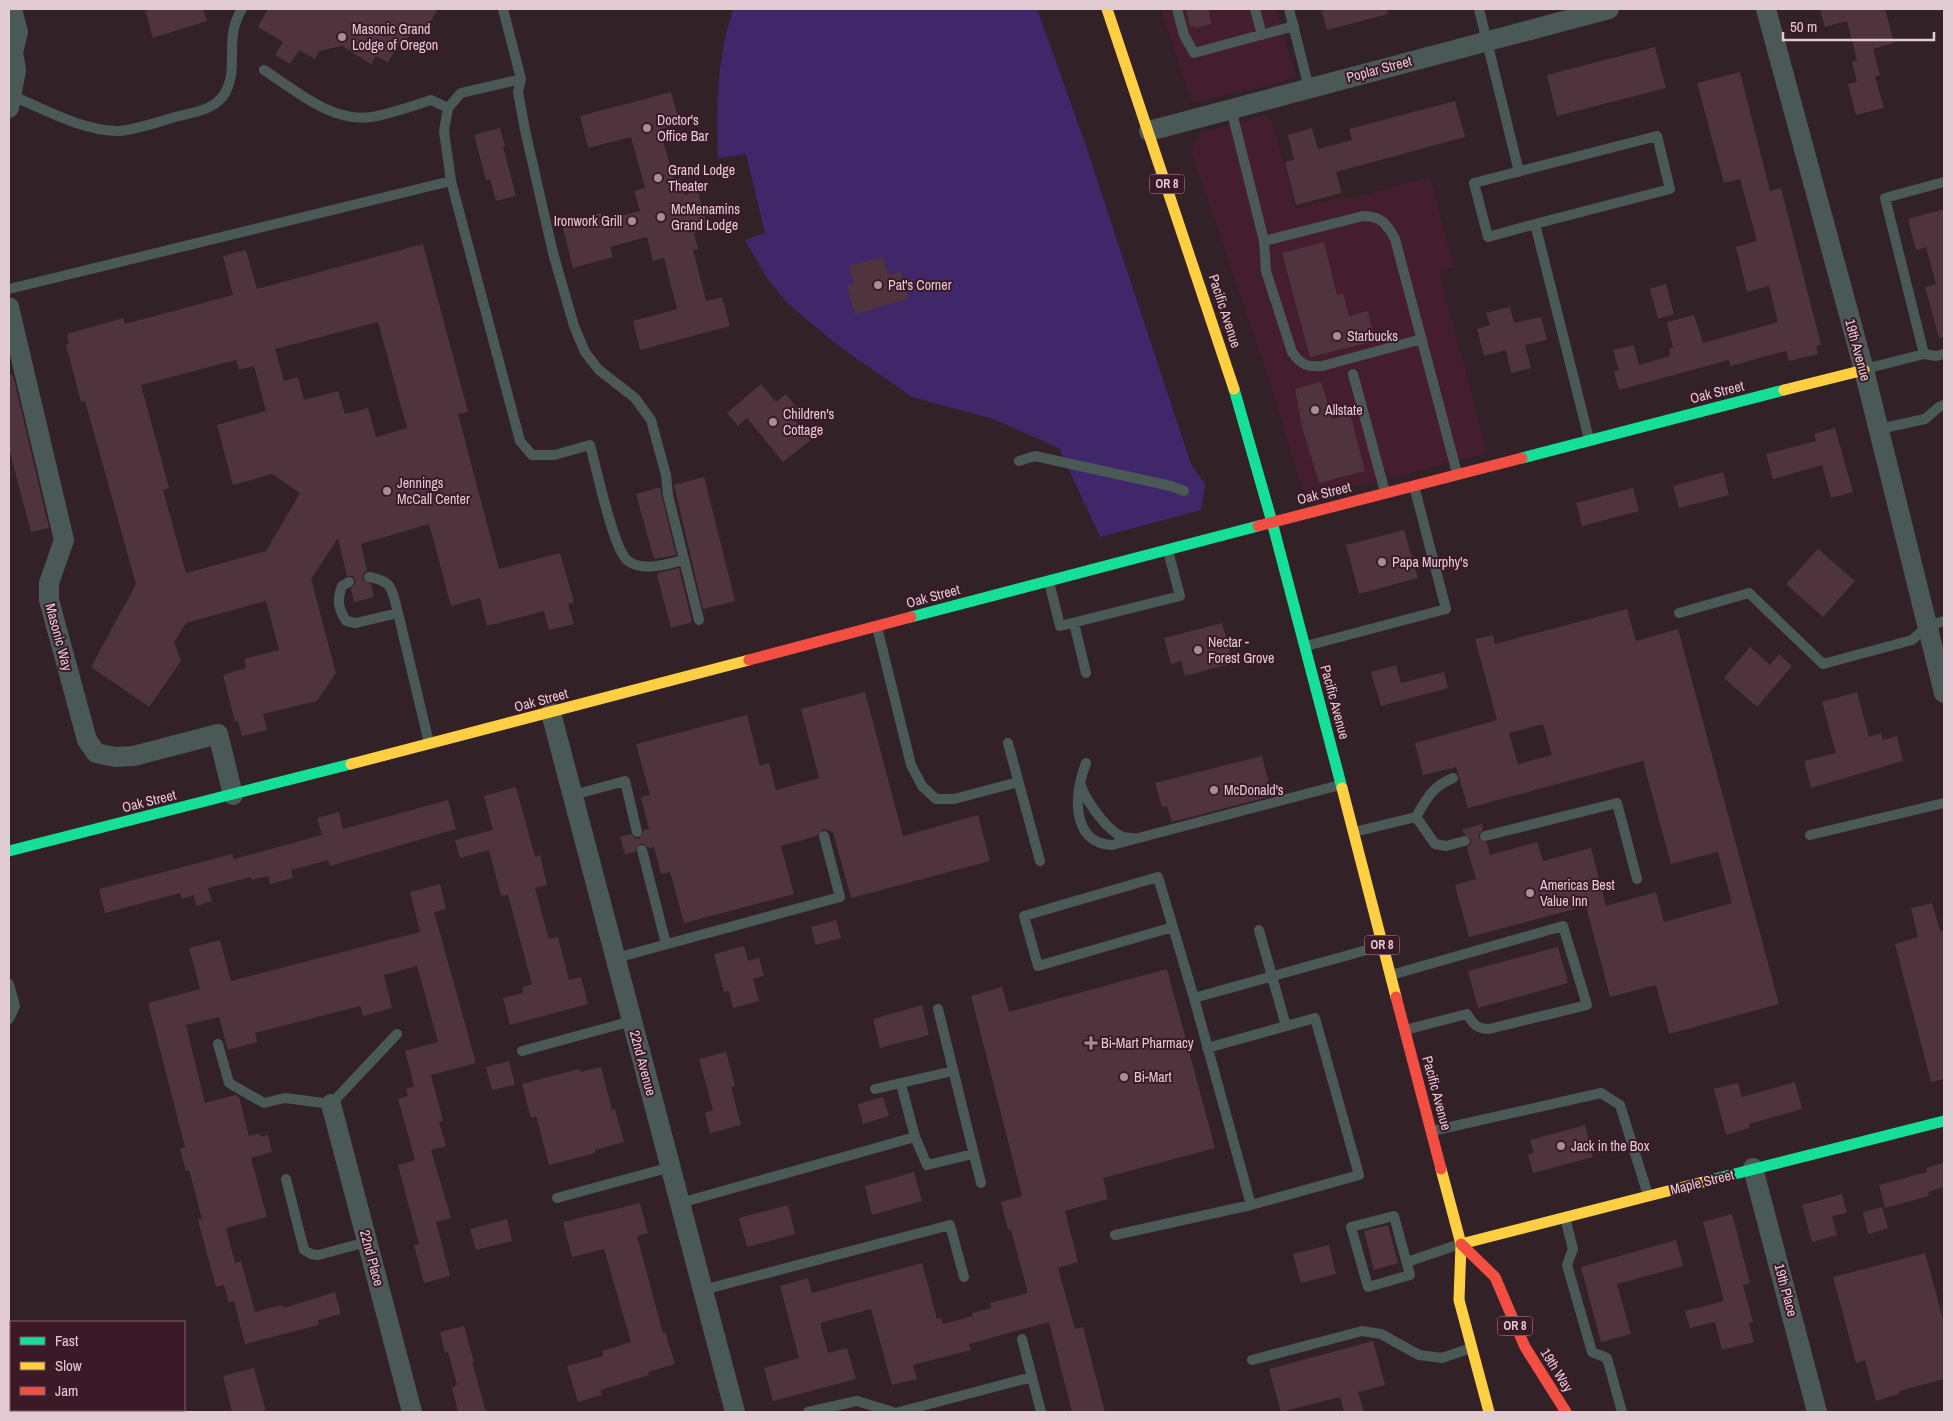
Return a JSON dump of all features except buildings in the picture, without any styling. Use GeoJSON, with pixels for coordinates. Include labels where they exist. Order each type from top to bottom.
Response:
{"type":"FeatureCollection","features":[{"type":"Feature","properties":{"kind":"street"},"geometry":{"type":"LineString","coordinates":[[11,102],[16,70],[11,50],[18,32],[12,9]]}},
{"type":"Feature","properties":{"kind":"street","name":"Pacific Avenue"},"geometry":{"type":"LineString","coordinates":[[1107,9],[1217,335],[1272,522],[1460,1244],[1459,1300],[1488,1412]]}},
{"type":"Feature","properties":{"kind":"street","name":"Poplar Street"},"geometry":{"type":"LineString","coordinates":[[1149,131],[1609,9]]}},
{"type":"Feature","properties":{"kind":"street","name":"19th Avenue"},"geometry":{"type":"LineString","coordinates":[[1766,9],[1879,430],[1936,624],[1944,693]]}},
{"type":"Feature","properties":{"kind":"street","name":"Masonic Way"},"geometry":{"type":"LineString","coordinates":[[9,308],[64,540],[49,583],[49,600],[87,740],[96,753],[125,757],[218,734],[233,795]]}},
{"type":"Feature","properties":{"kind":"street","name":"Oak Street"},"geometry":{"type":"LineString","coordinates":[[9,851],[551,713],[1272,522],[1864,370]]}},
{"type":"Feature","properties":{"kind":"street","name":"22nd Avenue"},"geometry":{"type":"LineString","coordinates":[[551,713],[703,1290],[729,1411]]}},
{"type":"Feature","properties":{"kind":"street","name":"22nd Place"},"geometry":{"type":"LineString","coordinates":[[331,1104],[412,1412]]}},
{"type":"Feature","properties":{"kind":"street","name":"Maple Street"},"geometry":{"type":"LineString","coordinates":[[1460,1244],[1944,1121]]}},
{"type":"Feature","properties":{"kind":"street","name":"19th Place"},"geometry":{"type":"LineString","coordinates":[[1754,1168],[1818,1412]]}},
{"type":"Feature","properties":{"kind":"street","name":"19th Way"},"geometry":{"type":"LineString","coordinates":[[1460,1244],[1495,1277],[1525,1346],[1566,1412]]}},
{"type":"Feature","properties":{"kind":"lane"},"geometry":{"type":"LineString","coordinates":[[11,102],[86,126],[118,131],[212,106],[225,93],[232,72],[231,45],[234,21],[242,9]]}},
{"type":"Feature","properties":{"kind":"lane"},"geometry":{"type":"LineString","coordinates":[[503,9],[521,78],[518,92],[548,235],[574,326],[585,352],[599,370],[635,398],[650,420],[666,475],[668,495],[699,620]]}},
{"type":"Feature","properties":{"kind":"lane"},"geometry":{"type":"LineString","coordinates":[[1177,9],[1184,35],[1194,53],[1294,26]]}},
{"type":"Feature","properties":{"kind":"lane"},"geometry":{"type":"LineString","coordinates":[[1255,9],[1262,35]]}},
{"type":"Feature","properties":{"kind":"lane"},"geometry":{"type":"LineString","coordinates":[[1289,9],[1309,88]]}},
{"type":"Feature","properties":{"kind":"lane"},"geometry":{"type":"LineString","coordinates":[[1479,9],[1519,172]]}},
{"type":"Feature","properties":{"kind":"lane"},"geometry":{"type":"LineString","coordinates":[[264,70],[322,107],[353,117],[370,117],[431,100],[448,108]]}},
{"type":"Feature","properties":{"kind":"lane"},"geometry":{"type":"LineString","coordinates":[[521,78],[461,93],[448,108],[444,131],[451,182],[520,441],[532,455],[554,455],[590,445],[617,546],[628,561],[646,566],[684,560]]}},
{"type":"Feature","properties":{"kind":"lane"},"geometry":{"type":"LineString","coordinates":[[1231,109],[1264,241],[1266,270],[1292,352],[1299,363],[1310,367],[1322,366],[1422,339]]}},
{"type":"Feature","properties":{"kind":"lane"},"geometry":{"type":"LineString","coordinates":[[1657,136],[1670,189],[1535,224],[1488,237],[1474,183],[1657,136]]}},
{"type":"Feature","properties":{"kind":"lane"},"geometry":{"type":"LineString","coordinates":[[9,289],[451,182]]}},
{"type":"Feature","properties":{"kind":"lane"},"geometry":{"type":"LineString","coordinates":[[1924,354],[1884,198],[1944,182]]}},
{"type":"Feature","properties":{"kind":"lane"},"geometry":{"type":"LineString","coordinates":[[1264,241],[1363,216],[1373,216],[1384,221],[1395,240],[1458,474]]}},
{"type":"Feature","properties":{"kind":"lane"},"geometry":{"type":"LineString","coordinates":[[1535,224],[1590,440]]}},
{"type":"Feature","properties":{"kind":"lane"},"geometry":{"type":"LineString","coordinates":[[1864,370],[1924,354],[1936,356],[1944,354]]}},
{"type":"Feature","properties":{"kind":"lane"},"geometry":{"type":"LineString","coordinates":[[1354,374],[1385,493]]}},
{"type":"Feature","properties":{"kind":"lane"},"geometry":{"type":"LineString","coordinates":[[1879,430],[1925,418],[1944,405]]}},
{"type":"Feature","properties":{"kind":"lane"},"geometry":{"type":"LineString","coordinates":[[1019,462],[1036,456],[1068,461],[1171,486],[1184,491]]}},
{"type":"Feature","properties":{"kind":"lane"},"geometry":{"type":"LineString","coordinates":[[1305,647],[1446,609],[1414,486]]}},
{"type":"Feature","properties":{"kind":"lane"},"geometry":{"type":"LineString","coordinates":[[1048,582],[1060,626],[1180,596],[1168,550]]}},
{"type":"Feature","properties":{"kind":"lane"},"geometry":{"type":"LineString","coordinates":[[369,577],[382,579],[391,587],[429,744]]}},
{"type":"Feature","properties":{"kind":"lane"},"geometry":{"type":"LineString","coordinates":[[349,582],[342,586],[337,599],[346,621],[356,623],[398,613]]}},
{"type":"Feature","properties":{"kind":"lane"},"geometry":{"type":"LineString","coordinates":[[1678,613],[1749,593],[1824,664],[1912,640],[1936,624]]}},
{"type":"Feature","properties":{"kind":"lane"},"geometry":{"type":"LineString","coordinates":[[1074,623],[1086,673]]}},
{"type":"Feature","properties":{"kind":"lane"},"geometry":{"type":"LineString","coordinates":[[877,626],[911,765],[922,786],[936,799],[954,799],[1018,782]]}},
{"type":"Feature","properties":{"kind":"lane"},"geometry":{"type":"LineString","coordinates":[[1008,743],[1040,861]]}},
{"type":"Feature","properties":{"kind":"lane"},"geometry":{"type":"LineString","coordinates":[[1086,763],[1080,782],[1079,815],[1087,835],[1094,842],[1112,845],[1341,785]]}},
{"type":"Feature","properties":{"kind":"lane"},"geometry":{"type":"LineString","coordinates":[[1353,832],[1416,817],[1428,794],[1442,782],[1453,778]]}},
{"type":"Feature","properties":{"kind":"lane"},"geometry":{"type":"LineString","coordinates":[[573,795],[625,781],[637,832]]}},
{"type":"Feature","properties":{"kind":"lane"},"geometry":{"type":"LineString","coordinates":[[1080,782],[1085,794],[1106,824],[1118,835],[1140,838]]}},
{"type":"Feature","properties":{"kind":"lane"},"geometry":{"type":"LineString","coordinates":[[1485,836],[1617,803],[1637,879]]}},
{"type":"Feature","properties":{"kind":"lane"},"geometry":{"type":"LineString","coordinates":[[1810,834],[1944,803]]}},
{"type":"Feature","properties":{"kind":"lane"},"geometry":{"type":"LineString","coordinates":[[1416,817],[1435,844],[1446,846],[1465,841]]}},
{"type":"Feature","properties":{"kind":"lane"},"geometry":{"type":"LineString","coordinates":[[616,958],[840,897],[824,836]]}},
{"type":"Feature","properties":{"kind":"lane"},"geometry":{"type":"LineString","coordinates":[[642,850],[666,944]]}},
{"type":"Feature","properties":{"kind":"lane"},"geometry":{"type":"LineString","coordinates":[[1173,927],[1038,966],[1024,916],[1158,877],[1173,927],[1194,998],[1251,1205]]}},
{"type":"Feature","properties":{"kind":"lane"},"geometry":{"type":"LineString","coordinates":[[1390,976],[1563,926],[1587,1005],[1490,1030],[1480,1029],[1467,1014],[1405,1030]]}},
{"type":"Feature","properties":{"kind":"lane"},"geometry":{"type":"LineString","coordinates":[[1259,930],[1286,1026]]}},
{"type":"Feature","properties":{"kind":"lane"},"geometry":{"type":"LineString","coordinates":[[1194,998],[1382,946]]}},
{"type":"Feature","properties":{"kind":"lane"},"geometry":{"type":"LineString","coordinates":[[9,984],[15,1006],[9,1019]]}},
{"type":"Feature","properties":{"kind":"lane"},"geometry":{"type":"LineString","coordinates":[[938,1009],[981,1183]]}},
{"type":"Feature","properties":{"kind":"lane"},"geometry":{"type":"LineString","coordinates":[[1115,1235],[1251,1205],[1359,1175],[1316,1018],[1207,1048]]}},
{"type":"Feature","properties":{"kind":"lane"},"geometry":{"type":"LineString","coordinates":[[522,1051],[632,1021]]}},
{"type":"Feature","properties":{"kind":"lane"},"geometry":{"type":"LineString","coordinates":[[218,1044],[230,1083],[264,1103],[285,1098],[331,1104],[397,1034]]}},
{"type":"Feature","properties":{"kind":"lane"},"geometry":{"type":"LineString","coordinates":[[875,1089],[953,1071]]}},
{"type":"Feature","properties":{"kind":"lane"},"geometry":{"type":"LineString","coordinates":[[901,1084],[915,1137],[927,1165],[973,1154]]}},
{"type":"Feature","properties":{"kind":"lane"},"geometry":{"type":"LineString","coordinates":[[1431,1131],[1601,1093],[1620,1105],[1648,1195]]}},
{"type":"Feature","properties":{"kind":"lane"},"geometry":{"type":"LineString","coordinates":[[680,1202],[915,1137]]}},
{"type":"Feature","properties":{"kind":"lane"},"geometry":{"type":"LineString","coordinates":[[557,1198],[670,1167]]}},
{"type":"Feature","properties":{"kind":"lane"},"geometry":{"type":"LineString","coordinates":[[286,1178],[304,1250],[318,1256],[367,1242]]}},
{"type":"Feature","properties":{"kind":"lane"},"geometry":{"type":"LineString","coordinates":[[1394,1216],[1407,1262],[1410,1275],[1368,1287],[1352,1227],[1394,1216]]}},
{"type":"Feature","properties":{"kind":"lane"},"geometry":{"type":"LineString","coordinates":[[1565,1217],[1573,1249],[1568,1265],[1592,1352],[1607,1358],[1622,1412]]}},
{"type":"Feature","properties":{"kind":"lane"},"geometry":{"type":"LineString","coordinates":[[703,1290],[950,1225],[964,1277]]}},
{"type":"Feature","properties":{"kind":"lane"},"geometry":{"type":"LineString","coordinates":[[1407,1262],[1460,1244]]}},
{"type":"Feature","properties":{"kind":"lane"},"geometry":{"type":"LineString","coordinates":[[1252,1360],[1362,1331],[1382,1334],[1419,1355],[1442,1358],[1472,1348]]}},
{"type":"Feature","properties":{"kind":"lane"},"geometry":{"type":"LineString","coordinates":[[1022,1339],[1041,1412]]}},
{"type":"Feature","properties":{"kind":"lane"},"geometry":{"type":"LineString","coordinates":[[899,1412],[1032,1377]]}},
{"type":"Feature","properties":{"kind":"lane"},"geometry":{"type":"LineString","coordinates":[[808,1412],[857,1401],[892,1412]]}},
{"type":"Feature","properties":{"kind":"shaded area"},"geometry":{"type":"Polygon","coordinates":[[[733,9],[1037,9],[1085,143],[1191,464],[1205,484],[1201,510],[1100,537],[1059,448],[993,419],[912,397],[840,347],[787,303],[765,275],[745,240],[765,233],[746,154],[718,158],[717,119],[719,82],[724,46],[733,9]]]}},
{"type":"Feature","properties":{"kind":"shaded area"},"geometry":{"type":"Polygon","coordinates":[[[1161,9],[1276,9],[1296,78],[1192,103],[1161,9]]]}},
{"type":"Feature","properties":{"kind":"shaded area"},"geometry":{"type":"Polygon","coordinates":[[[1270,115],[1296,209],[1344,196],[1345,200],[1430,177],[1454,267],[1439,271],[1487,453],[1312,498],[1302,489],[1272,388],[1192,154],[1193,146],[1202,132],[1270,115]]]}},
{"type":"Feature","properties":{"kind":"traffic: fast"},"geometry":{"type":"LineString","coordinates":[[1234,389],[1272,522],[1342,788]]}},
{"type":"Feature","properties":{"kind":"traffic: fast"},"geometry":{"type":"LineString","coordinates":[[1522,458],[1784,390]]}},
{"type":"Feature","properties":{"kind":"traffic: fast"},"geometry":{"type":"LineString","coordinates":[[911,617],[1258,526]]}},
{"type":"Feature","properties":{"kind":"traffic: fast"},"geometry":{"type":"LineString","coordinates":[[9,851],[351,764]]}},
{"type":"Feature","properties":{"kind":"traffic: fast"},"geometry":{"type":"LineString","coordinates":[[1707,1181],[1944,1121]]}},
{"type":"Feature","properties":{"kind":"traffic: slow"},"geometry":{"type":"LineString","coordinates":[[1107,9],[1234,389]]}},
{"type":"Feature","properties":{"kind":"traffic: slow"},"geometry":{"type":"LineString","coordinates":[[1784,390],[1864,370]]}},
{"type":"Feature","properties":{"kind":"traffic: slow"},"geometry":{"type":"LineString","coordinates":[[351,764],[749,660]]}},
{"type":"Feature","properties":{"kind":"traffic: slow"},"geometry":{"type":"LineString","coordinates":[[1342,788],[1396,997]]}},
{"type":"Feature","properties":{"kind":"traffic: slow"},"geometry":{"type":"LineString","coordinates":[[1441,1169],[1461,1244],[1459,1300],[1489,1412]]}},
{"type":"Feature","properties":{"kind":"traffic: slow"},"geometry":{"type":"LineString","coordinates":[[1461,1244],[1707,1181]]}},
{"type":"Feature","properties":{"kind":"traffic: jam"},"geometry":{"type":"LineString","coordinates":[[1258,526],[1522,458]]}},
{"type":"Feature","properties":{"kind":"traffic: jam"},"geometry":{"type":"LineString","coordinates":[[749,660],[911,617]]}},
{"type":"Feature","properties":{"kind":"traffic: jam"},"geometry":{"type":"LineString","coordinates":[[1396,997],[1441,1169]]}},
{"type":"Feature","properties":{"kind":"traffic: jam"},"geometry":{"type":"LineString","coordinates":[[1461,1244],[1495,1277],[1525,1347],[1566,1412]]}},
{"type":"Feature","properties":{"kind":"place","name":"Masonic Grand Lodge of Oregon"},"geometry":{"type":"Point","coordinates":[342,37]}},
{"type":"Feature","properties":{"kind":"place","name":"Doctor's Office Bar"},"geometry":{"type":"Point","coordinates":[647,128]}},
{"type":"Feature","properties":{"kind":"place","name":"Grand Lodge Theater"},"geometry":{"type":"Point","coordinates":[658,178]}},
{"type":"Feature","properties":{"kind":"place","name":"McMenamins Grand Lodge"},"geometry":{"type":"Point","coordinates":[661,217]}},
{"type":"Feature","properties":{"kind":"place","name":"Ironwork Grill"},"geometry":{"type":"Point","coordinates":[632,221]}},
{"type":"Feature","properties":{"kind":"place","name":"Pat's Corner"},"geometry":{"type":"Point","coordinates":[878,285]}},
{"type":"Feature","properties":{"kind":"place","name":"Starbucks"},"geometry":{"type":"Point","coordinates":[1337,336]}},
{"type":"Feature","properties":{"kind":"place","name":"Allstate"},"geometry":{"type":"Point","coordinates":[1315,410]}},
{"type":"Feature","properties":{"kind":"place","name":"Children's Cottage"},"geometry":{"type":"Point","coordinates":[773,422]}},
{"type":"Feature","properties":{"kind":"place","name":"Jennings McCall Center"},"geometry":{"type":"Point","coordinates":[387,491]}},
{"type":"Feature","properties":{"kind":"place","name":"Papa Murphy's"},"geometry":{"type":"Point","coordinates":[1382,562]}},
{"type":"Feature","properties":{"kind":"place","name":"Nectar - Forest Grove"},"geometry":{"type":"Point","coordinates":[1198,650]}},
{"type":"Feature","properties":{"kind":"place","name":"McDonald's"},"geometry":{"type":"Point","coordinates":[1214,790]}},
{"type":"Feature","properties":{"kind":"place","name":"Americas Best Value Inn"},"geometry":{"type":"Point","coordinates":[1530,893]}},
{"type":"Feature","properties":{"kind":"place","name":"Bi-Mart Pharmacy"},"geometry":{"type":"Point","coordinates":[1091,1043]}},
{"type":"Feature","properties":{"kind":"place","name":"Bi-Mart"},"geometry":{"type":"Point","coordinates":[1124,1077]}},
{"type":"Feature","properties":{"kind":"place","name":"Jack in the Box"},"geometry":{"type":"Point","coordinates":[1561,1146]}}]}
